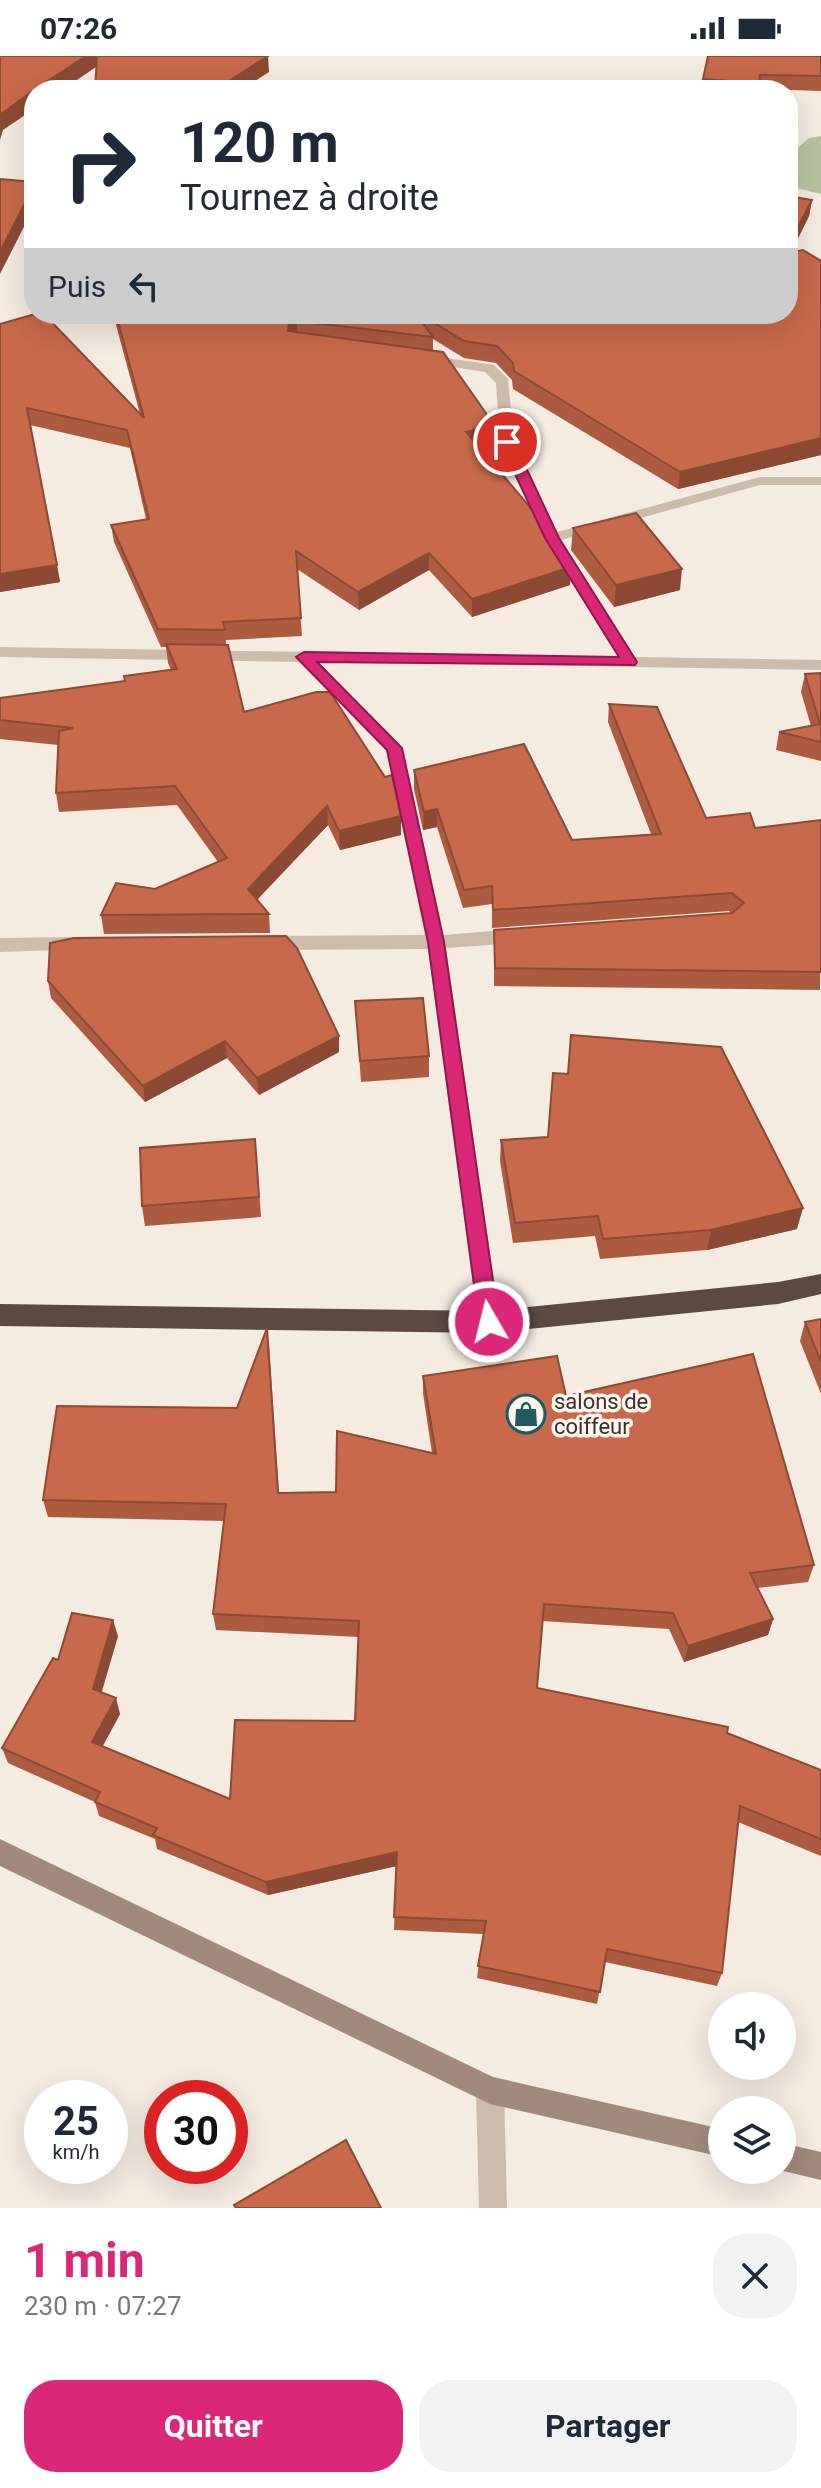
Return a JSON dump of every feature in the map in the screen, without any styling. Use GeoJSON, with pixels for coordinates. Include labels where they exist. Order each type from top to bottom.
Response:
{"type":"FeatureCollection","features":[{"type":"Feature","properties":{"kind":"highway"},"geometry":{"type":"LineString","coordinates":[[0,1315],[489,1322],[778,1293],[821,1284]]}},
{"type":"Feature","properties":{"kind":"street"},"geometry":{"type":"LineString","coordinates":[[415,358],[489,368],[503,382],[507,442],[552,538],[630,662]]}},
{"type":"Feature","properties":{"kind":"street"},"geometry":{"type":"LineString","coordinates":[[552,538],[760,481],[821,481]]}},
{"type":"Feature","properties":{"kind":"street"},"geometry":{"type":"LineString","coordinates":[[0,652],[821,665]]}},
{"type":"Feature","properties":{"kind":"street"},"geometry":{"type":"LineString","coordinates":[[304,657],[394,748],[436,942],[489,1322]]}},
{"type":"Feature","properties":{"kind":"street"},"geometry":{"type":"LineString","coordinates":[[249,943],[436,942],[544,934]]}},
{"type":"Feature","properties":{"kind":"street"},"geometry":{"type":"LineString","coordinates":[[0,945],[93,944]]}},
{"type":"Feature","properties":{"kind":"street"},"geometry":{"type":"LineString","coordinates":[[0,1852],[490,2090],[708,2140]]}},
{"type":"Feature","properties":{"kind":"street"},"geometry":{"type":"LineString","coordinates":[[490,2090],[493,2208]]}},
{"type":"Feature","properties":{"kind":"street"},"geometry":{"type":"LineString","coordinates":[[796,2160],[821,2166]]}},
{"type":"Feature","properties":{"kind":"green space"},"geometry":{"type":"Polygon","coordinates":[[[821,136],[821,194],[798,188],[798,147],[809,138],[821,136]]]}},
{"type":"Feature","properties":{"kind":"building"},"geometry":{"type":"Polygon","coordinates":[[[0,56],[86,56],[49,80],[24,80],[24,97],[0,115],[0,56]]]}},
{"type":"Feature","properties":{"kind":"building"},"geometry":{"type":"Polygon","coordinates":[[[97,56],[268,56],[231,80],[96,80],[97,56]]]}},
{"type":"Feature","properties":{"kind":"building"},"geometry":{"type":"Polygon","coordinates":[[[708,56],[821,56],[821,76],[760,75],[759,80],[703,79],[708,56]]]}},
{"type":"Feature","properties":{"kind":"building"},"geometry":{"type":"Polygon","coordinates":[[[0,179],[24,181],[24,205],[0,252],[0,179]]]}},
{"type":"Feature","properties":{"kind":"building"},"geometry":{"type":"Polygon","coordinates":[[[798,198],[812,200],[798,227],[798,198]]]}},
{"type":"Feature","properties":{"kind":"building"},"geometry":{"type":"Polygon","coordinates":[[[803,250],[821,261],[821,438],[680,472],[514,371],[513,363],[497,346],[464,341],[436,324],[798,324],[798,251],[803,250]]]}},
{"type":"Feature","properties":{"kind":"building"},"geometry":{"type":"Polygon","coordinates":[[[24,317],[24,324],[54,324],[144,418],[119,324],[289,324],[288,331],[443,352],[495,426],[466,432],[541,520],[571,567],[472,599],[429,553],[358,592],[296,551],[301,618],[223,622],[225,630],[158,629],[111,525],[149,519],[127,430],[27,408],[57,565],[0,574],[0,324],[24,317]]]}},
{"type":"Feature","properties":{"kind":"building"},"geometry":{"type":"Polygon","coordinates":[[[322,324],[423,324],[433,337],[322,324]]]}},
{"type":"Feature","properties":{"kind":"building"},"geometry":{"type":"Polygon","coordinates":[[[636,513],[682,569],[616,585],[573,528],[636,513]]]}},
{"type":"Feature","properties":{"kind":"building"},"geometry":{"type":"Polygon","coordinates":[[[166,644],[228,645],[244,712],[316,692],[330,692],[385,777],[392,775],[401,816],[339,831],[327,806],[248,889],[269,914],[101,915],[116,883],[155,889],[227,858],[175,786],[56,793],[59,731],[73,728],[0,720],[0,698],[125,681],[124,676],[177,669],[166,644]]]}},
{"type":"Feature","properties":{"kind":"building"},"geometry":{"type":"Polygon","coordinates":[[[821,673],[821,742],[779,732],[820,724],[805,674],[821,673]]]}},
{"type":"Feature","properties":{"kind":"building"},"geometry":{"type":"Polygon","coordinates":[[[609,704],[657,707],[706,818],[750,813],[755,828],[821,820],[821,972],[495,968],[494,930],[732,913],[744,903],[732,893],[493,910],[492,886],[464,890],[437,809],[424,812],[414,770],[524,744],[572,840],[661,834],[609,704]]]}},
{"type":"Feature","properties":{"kind":"building"},"geometry":{"type":"Polygon","coordinates":[[[286,936],[297,948],[339,1036],[257,1078],[225,1041],[143,1086],[48,981],[50,943],[74,938],[286,936]]]}},
{"type":"Feature","properties":{"kind":"building"},"geometry":{"type":"Polygon","coordinates":[[[423,998],[429,1056],[360,1061],[355,1001],[423,998]]]}},
{"type":"Feature","properties":{"kind":"building"},"geometry":{"type":"Polygon","coordinates":[[[571,1035],[721,1047],[803,1208],[711,1230],[603,1239],[598,1216],[515,1223],[501,1140],[548,1137],[553,1073],[568,1074],[571,1035]]]}},
{"type":"Feature","properties":{"kind":"building"},"geometry":{"type":"Polygon","coordinates":[[[255,1139],[259,1197],[142,1206],[140,1148],[255,1139]]]}},
{"type":"Feature","properties":{"kind":"building"},"geometry":{"type":"Polygon","coordinates":[[[821,1319],[821,1362],[805,1322],[821,1319]]]}},
{"type":"Feature","properties":{"kind":"building"},"geometry":{"type":"Polygon","coordinates":[[[267,1328],[278,1493],[336,1492],[337,1431],[436,1454],[423,1376],[557,1356],[566,1396],[753,1354],[814,1565],[750,1573],[773,1619],[688,1646],[673,1613],[544,1604],[537,1688],[728,1727],[727,1733],[821,1770],[821,1839],[740,1806],[722,1973],[607,1949],[600,1992],[478,1966],[486,1921],[394,1917],[397,1852],[266,1882],[153,1835],[157,1828],[95,1802],[100,1792],[2,1748],[53,1658],[58,1660],[72,1613],[113,1620],[93,1689],[116,1698],[92,1742],[230,1799],[235,1720],[355,1721],[359,1621],[213,1614],[226,1504],[43,1500],[57,1406],[237,1408],[267,1328]]]}},
{"type":"Feature","properties":{"kind":"building"},"geometry":{"type":"Polygon","coordinates":[[[346,2140],[381,2208],[236,2208],[234,2205],[346,2140]]]}},
{"type":"Feature","properties":{"kind":"place","name":"salons de coiffeur"},"geometry":{"type":"Point","coordinates":[526,1414]}},
{"type":"Feature","properties":{"kind":"route"},"geometry":{"type":"LineString","coordinates":[[489,1322],[436,942],[394,748],[304,657],[630,662],[552,538],[507,442]]}}]}
